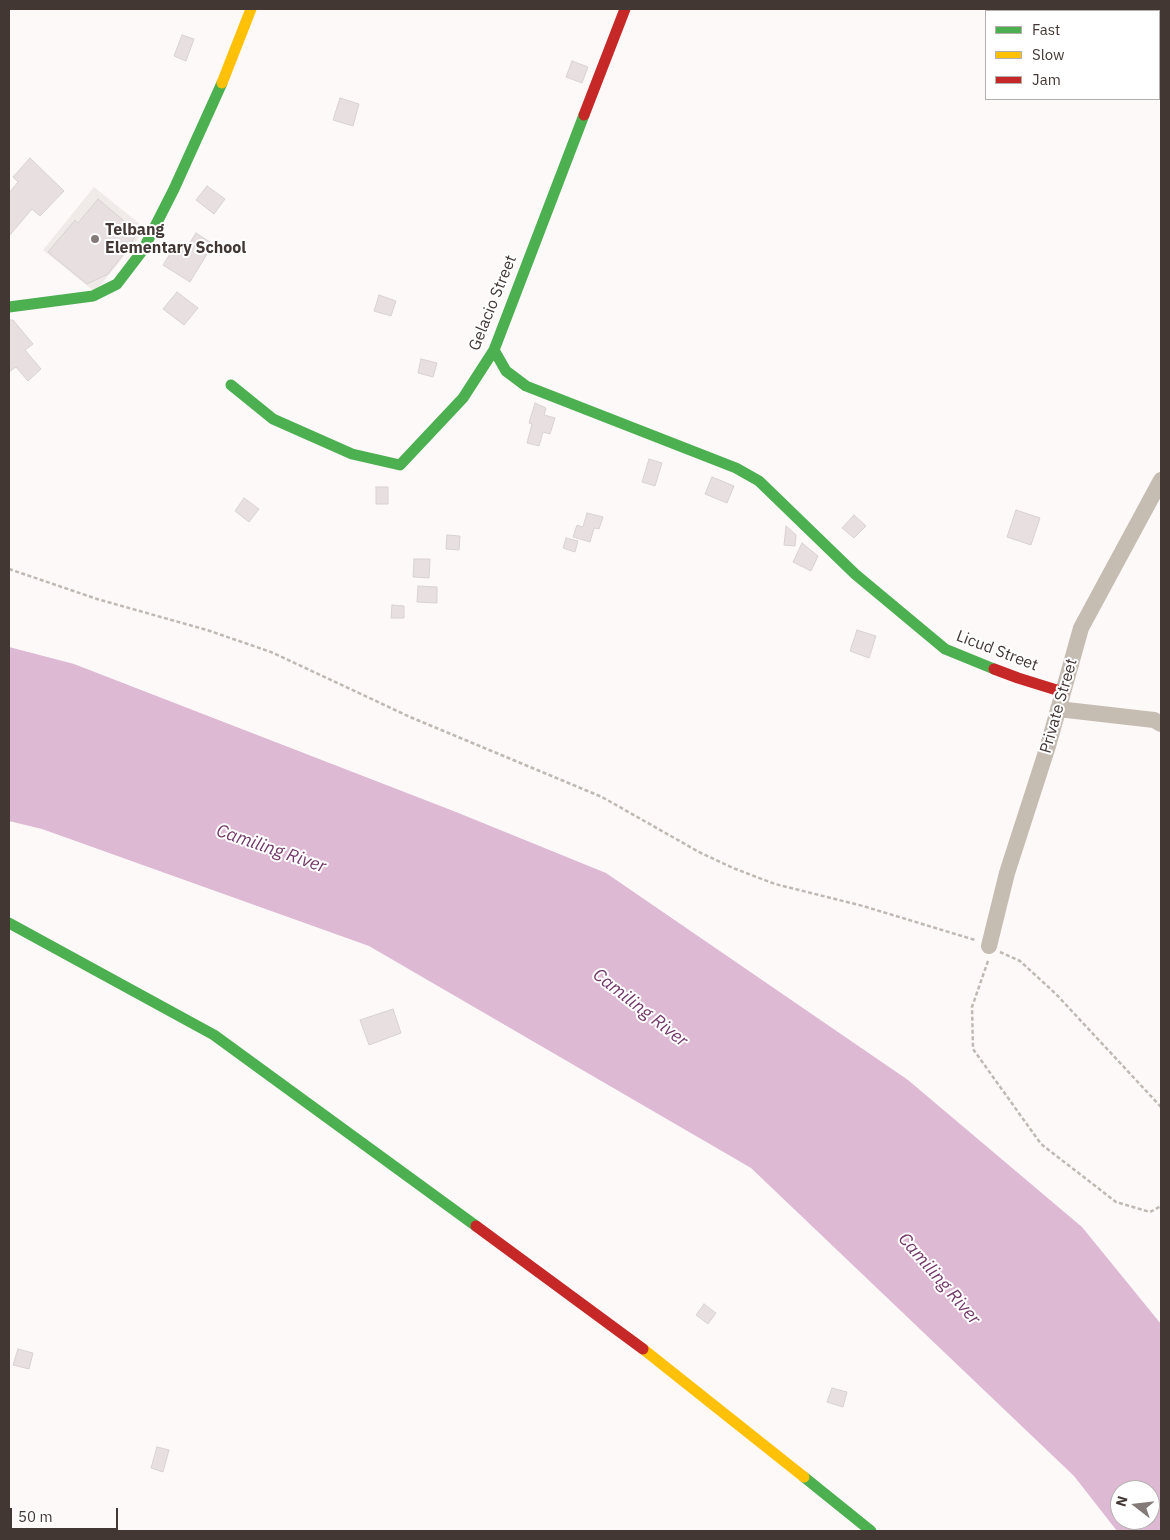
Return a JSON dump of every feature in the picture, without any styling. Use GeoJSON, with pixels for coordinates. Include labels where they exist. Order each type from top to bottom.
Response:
{"type":"FeatureCollection","features":[{"type":"Feature","properties":{"kind":"street"},"geometry":{"type":"LineString","coordinates":[[9,307],[93,296],[117,284],[143,250],[174,189],[220,88],[251,9]]}},
{"type":"Feature","properties":{"kind":"street","name":"Gelacio Street"},"geometry":{"type":"LineString","coordinates":[[231,385],[273,419],[352,454],[400,464],[464,398],[494,350],[625,9]]}},
{"type":"Feature","properties":{"kind":"street","name":"Licud Street"},"geometry":{"type":"LineString","coordinates":[[494,350],[506,371],[526,386],[736,468],[759,481],[855,574],[945,648],[1018,678],[1063,692]]}},
{"type":"Feature","properties":{"kind":"street","name":"Private Street"},"geometry":{"type":"LineString","coordinates":[[992,948],[1007,873],[1081,628],[1161,480]]}},
{"type":"Feature","properties":{"kind":"street"},"geometry":{"type":"LineString","coordinates":[[1058,709],[1154,720],[1161,724]]}},
{"type":"Feature","properties":{"kind":"street"},"geometry":{"type":"LineString","coordinates":[[9,923],[214,1034],[633,1341],[870,1531]]}},
{"type":"Feature","properties":{"kind":"path"},"geometry":{"type":"LineString","coordinates":[[9,569],[97,599],[208,630],[271,652],[410,717],[602,797],[699,852],[733,868],[776,884],[863,906],[992,948],[1020,962],[1056,994],[1161,1107]]}},
{"type":"Feature","properties":{"kind":"path"},"geometry":{"type":"LineString","coordinates":[[992,948],[972,1007],[973,1049],[1041,1144],[1116,1202],[1150,1212],[1161,1206]]}},
{"type":"Feature","properties":{"kind":"shaded area","name":"Telbang Elementary School"},"geometry":{"type":"Polygon","coordinates":[[[94,187],[146,229],[95,292],[43,250],[94,187]]]}},
{"type":"Feature","properties":{"kind":"water","name":"Camiling River"},"geometry":{"type":"Polygon","coordinates":[[[9,647],[74,664],[456,812],[606,873],[908,1080],[1082,1227],[1161,1324],[1161,1531],[1116,1530],[1160,1530],[1160,1480],[1110,1480],[1110,1522],[1074,1476],[751,1168],[369,946],[42,829],[9,821],[9,647]]]}},
{"type":"Feature","properties":{"kind":"building"},"geometry":{"type":"Polygon","coordinates":[[[182,35],[194,39],[186,61],[174,56],[182,35]]]}},
{"type":"Feature","properties":{"kind":"building"},"geometry":{"type":"Polygon","coordinates":[[[572,61],[588,67],[582,83],[566,77],[572,61]]]}},
{"type":"Feature","properties":{"kind":"building"},"geometry":{"type":"Polygon","coordinates":[[[340,98],[359,104],[353,126],[333,120],[340,98]]]}},
{"type":"Feature","properties":{"kind":"building"},"geometry":{"type":"Polygon","coordinates":[[[30,158],[64,191],[40,216],[32,209],[9,236],[9,193],[18,182],[13,177],[30,158]]]}},
{"type":"Feature","properties":{"kind":"building"},"geometry":{"type":"Polygon","coordinates":[[[207,186],[225,199],[214,214],[196,200],[207,186]]]}},
{"type":"Feature","properties":{"kind":"building","name":"Telbang Elementary School"},"geometry":{"type":"Polygon","coordinates":[[[98,199],[137,232],[132,243],[108,274],[87,284],[48,252],[75,220],[78,223],[98,199]]]}},
{"type":"Feature","properties":{"kind":"building"},"geometry":{"type":"Polygon","coordinates":[[[196,233],[213,244],[190,282],[163,265],[177,243],[186,249],[196,233]]]}},
{"type":"Feature","properties":{"kind":"building"},"geometry":{"type":"Polygon","coordinates":[[[177,292],[198,308],[184,325],[163,309],[177,292]]]}},
{"type":"Feature","properties":{"kind":"building"},"geometry":{"type":"Polygon","coordinates":[[[379,295],[396,301],[391,316],[374,311],[379,295]]]}},
{"type":"Feature","properties":{"kind":"building"},"geometry":{"type":"Polygon","coordinates":[[[9,320],[13,320],[33,344],[25,350],[41,369],[28,381],[16,367],[9,372],[9,320]]]}},
{"type":"Feature","properties":{"kind":"building"},"geometry":{"type":"Polygon","coordinates":[[[421,359],[437,363],[433,377],[418,373],[421,359]]]}},
{"type":"Feature","properties":{"kind":"building"},"geometry":{"type":"Polygon","coordinates":[[[535,403],[546,408],[544,415],[555,418],[550,434],[543,432],[539,446],[527,443],[532,424],[529,423],[535,403]]]}},
{"type":"Feature","properties":{"kind":"building"},"geometry":{"type":"Polygon","coordinates":[[[649,459],[662,463],[655,486],[642,482],[649,459]]]}},
{"type":"Feature","properties":{"kind":"building"},"geometry":{"type":"Polygon","coordinates":[[[712,477],[734,486],[727,503],[705,494],[712,477]]]}},
{"type":"Feature","properties":{"kind":"building"},"geometry":{"type":"Polygon","coordinates":[[[376,487],[388,487],[388,504],[376,504],[376,487]]]}},
{"type":"Feature","properties":{"kind":"building"},"geometry":{"type":"Polygon","coordinates":[[[244,498],[259,509],[249,522],[235,511],[244,498]]]}},
{"type":"Feature","properties":{"kind":"building"},"geometry":{"type":"Polygon","coordinates":[[[1016,510],[1040,518],[1031,545],[1007,537],[1016,510]]]}},
{"type":"Feature","properties":{"kind":"building"},"geometry":{"type":"Polygon","coordinates":[[[587,513],[603,517],[599,529],[594,528],[590,542],[573,537],[577,525],[583,527],[587,513]]]}},
{"type":"Feature","properties":{"kind":"building"},"geometry":{"type":"Polygon","coordinates":[[[854,515],[866,526],[854,538],[842,528],[854,515]]]}},
{"type":"Feature","properties":{"kind":"building"},"geometry":{"type":"Polygon","coordinates":[[[786,526],[796,535],[795,546],[784,545],[786,526]]]}},
{"type":"Feature","properties":{"kind":"building"},"geometry":{"type":"Polygon","coordinates":[[[447,535],[460,536],[459,550],[446,549],[447,535]]]}},
{"type":"Feature","properties":{"kind":"building"},"geometry":{"type":"Polygon","coordinates":[[[566,538],[578,541],[575,552],[563,548],[566,538]]]}},
{"type":"Feature","properties":{"kind":"building"},"geometry":{"type":"Polygon","coordinates":[[[802,543],[818,556],[811,571],[793,562],[802,543]]]}},
{"type":"Feature","properties":{"kind":"building"},"geometry":{"type":"Polygon","coordinates":[[[414,559],[430,559],[429,578],[413,577],[414,559]]]}},
{"type":"Feature","properties":{"kind":"building"},"geometry":{"type":"Polygon","coordinates":[[[418,586],[437,587],[437,603],[417,602],[418,586]]]}},
{"type":"Feature","properties":{"kind":"building"},"geometry":{"type":"Polygon","coordinates":[[[392,605],[404,606],[404,618],[391,618],[392,605]]]}},
{"type":"Feature","properties":{"kind":"building"},"geometry":{"type":"Polygon","coordinates":[[[857,630],[876,636],[869,658],[850,651],[857,630]]]}},
{"type":"Feature","properties":{"kind":"building"},"geometry":{"type":"Polygon","coordinates":[[[393,1009],[401,1033],[369,1045],[360,1020],[393,1009]]]}},
{"type":"Feature","properties":{"kind":"building"},"geometry":{"type":"Polygon","coordinates":[[[704,1304],[716,1313],[708,1324],[696,1315],[704,1304]]]}},
{"type":"Feature","properties":{"kind":"building"},"geometry":{"type":"Polygon","coordinates":[[[18,1349],[33,1353],[29,1369],[13,1365],[18,1349]]]}},
{"type":"Feature","properties":{"kind":"building"},"geometry":{"type":"Polygon","coordinates":[[[832,1388],[847,1392],[843,1407],[827,1402],[832,1388]]]}},
{"type":"Feature","properties":{"kind":"building"},"geometry":{"type":"Polygon","coordinates":[[[157,1447],[169,1450],[163,1472],[151,1468],[157,1447]]]}},
{"type":"Feature","properties":{"kind":"traffic: fast"},"geometry":{"type":"LineString","coordinates":[[9,307],[93,296],[117,284],[143,250],[174,189],[222,83]]}},
{"type":"Feature","properties":{"kind":"traffic: fast"},"geometry":{"type":"LineString","coordinates":[[231,385],[273,419],[352,454],[400,465],[463,398],[494,350],[584,115]]}},
{"type":"Feature","properties":{"kind":"traffic: fast"},"geometry":{"type":"LineString","coordinates":[[494,350],[506,371],[526,386],[736,468],[759,481],[855,574],[945,649],[994,669]]}},
{"type":"Feature","properties":{"kind":"traffic: fast"},"geometry":{"type":"LineString","coordinates":[[9,923],[214,1035],[476,1226]]}},
{"type":"Feature","properties":{"kind":"traffic: fast"},"geometry":{"type":"LineString","coordinates":[[804,1477],[871,1531]]}},
{"type":"Feature","properties":{"kind":"traffic: slow"},"geometry":{"type":"LineString","coordinates":[[222,83],[251,9]]}},
{"type":"Feature","properties":{"kind":"traffic: slow"},"geometry":{"type":"LineString","coordinates":[[643,1349],[804,1477]]}},
{"type":"Feature","properties":{"kind":"traffic: jam"},"geometry":{"type":"LineString","coordinates":[[584,115],[625,9]]}},
{"type":"Feature","properties":{"kind":"traffic: jam"},"geometry":{"type":"LineString","coordinates":[[994,669],[1063,692]]}},
{"type":"Feature","properties":{"kind":"traffic: jam"},"geometry":{"type":"LineString","coordinates":[[476,1226],[643,1349]]}},
{"type":"Feature","properties":{"kind":"place","name":"Telbang Elementary School"},"geometry":{"type":"Point","coordinates":[95,239]}}]}
